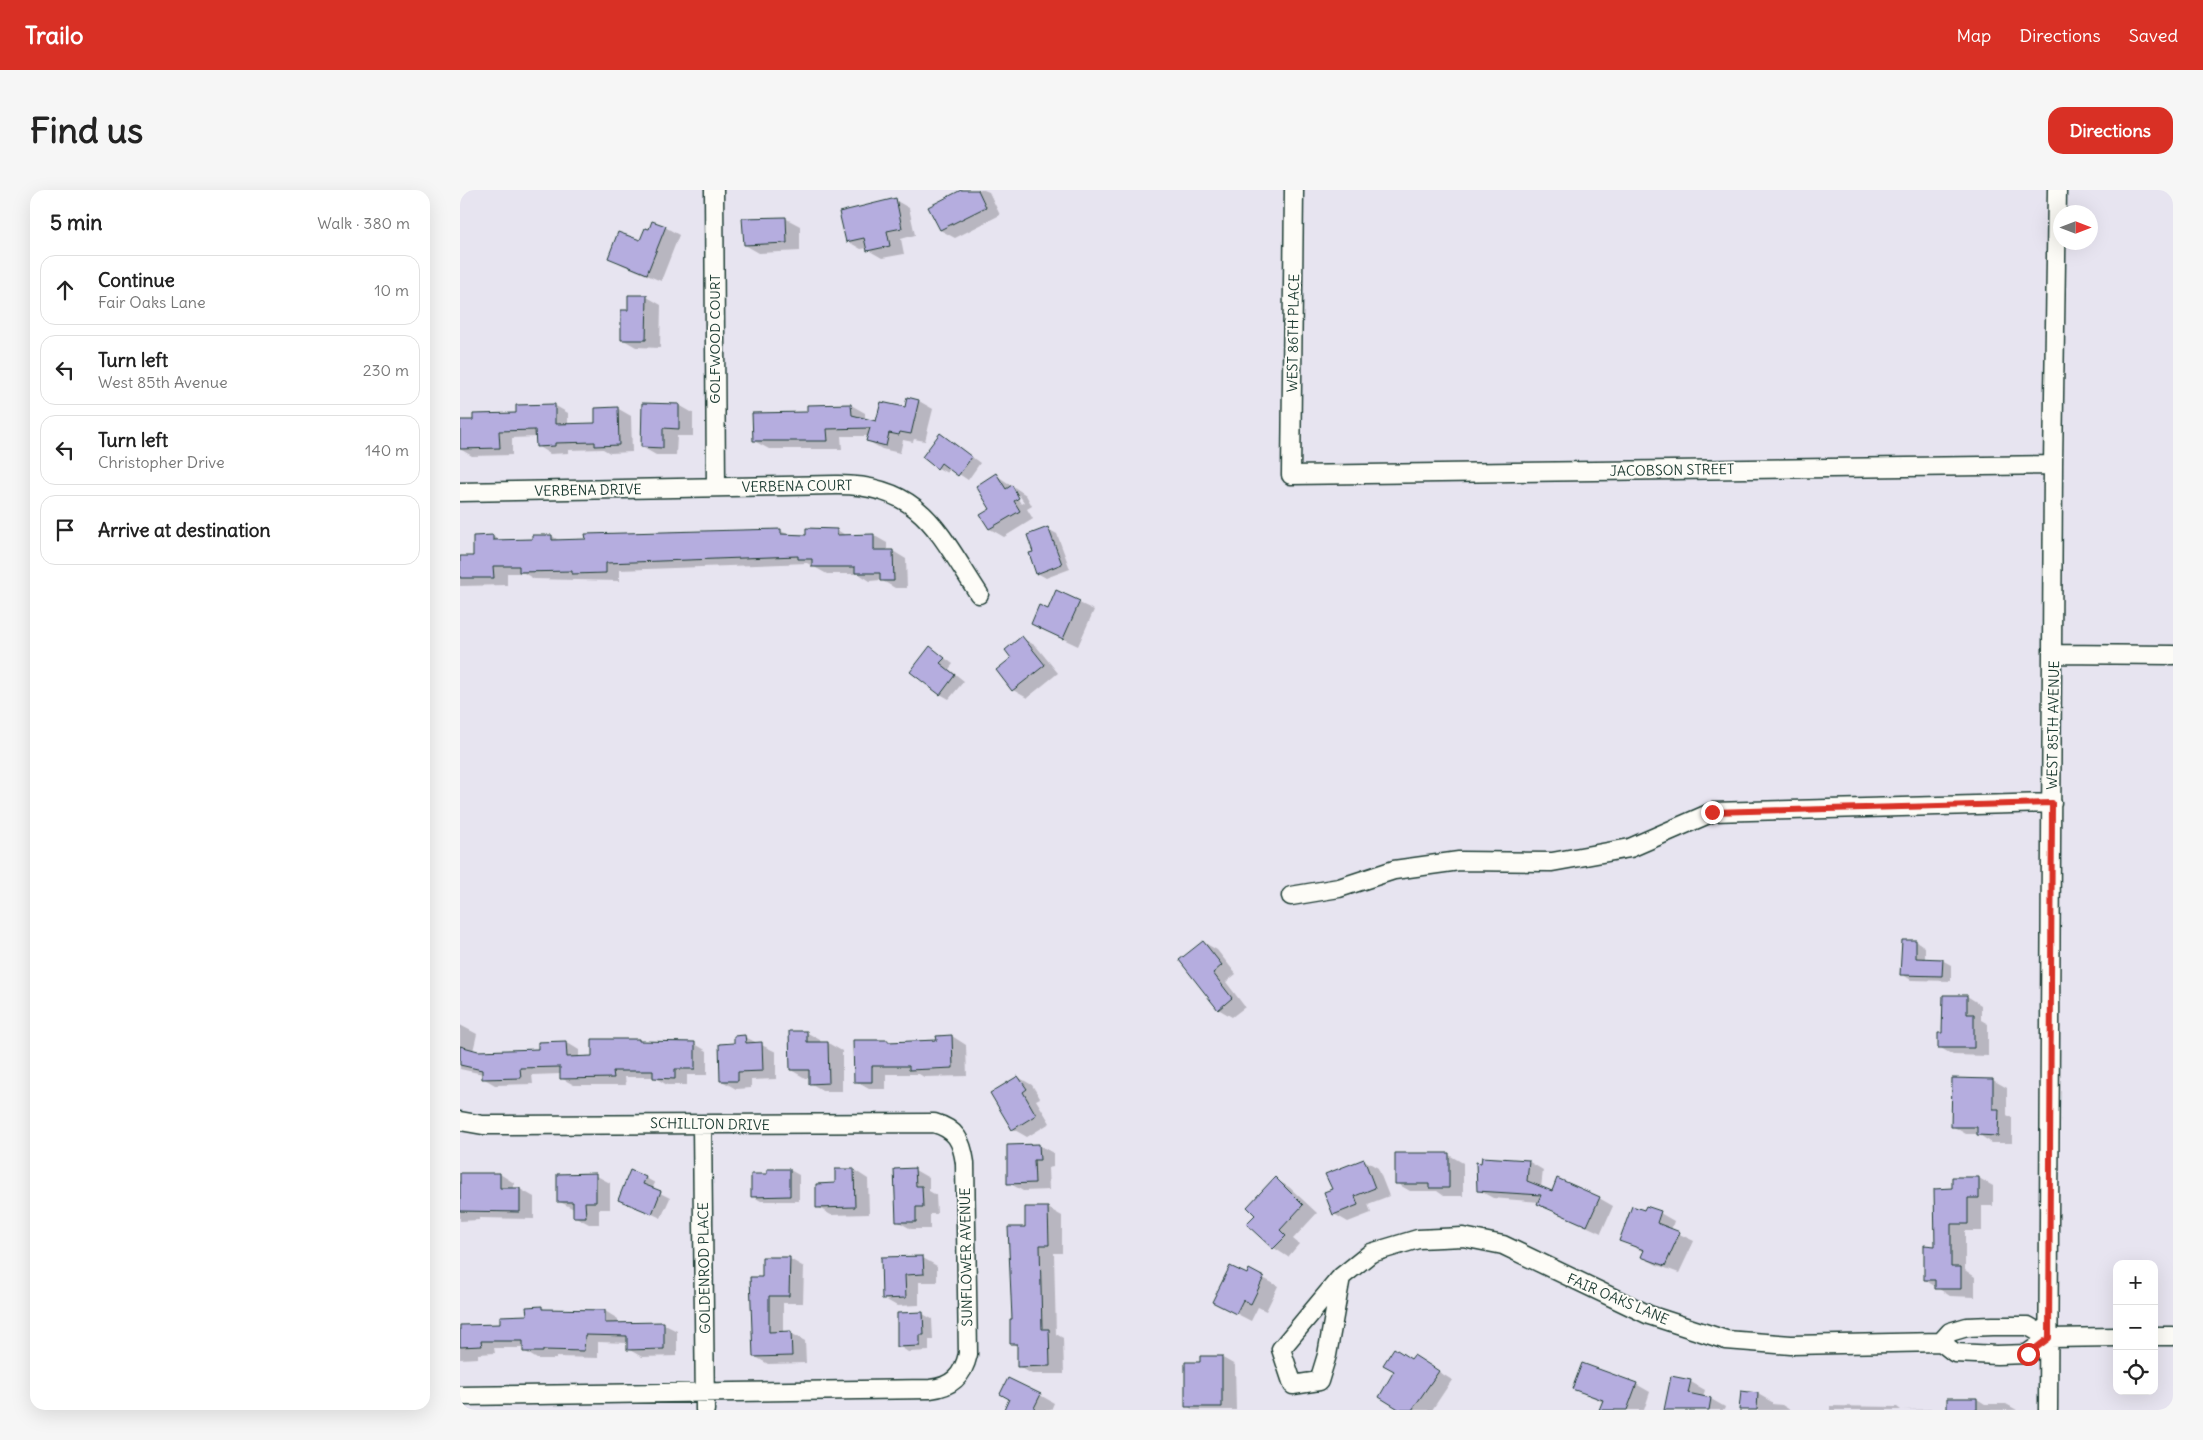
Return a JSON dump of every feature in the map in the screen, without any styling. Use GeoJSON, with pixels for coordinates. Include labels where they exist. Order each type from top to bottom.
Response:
{"type":"FeatureCollection","features":[{"type":"Feature","properties":{"kind":"street","name":"GOLFWOOD COURT"},"geometry":{"type":"LineString","coordinates":[[714,190],[716,488]]}},
{"type":"Feature","properties":{"kind":"street","name":"WEST 86TH PLACE"},"geometry":{"type":"LineString","coordinates":[[1291,475],[1294,190]]}},
{"type":"Feature","properties":{"kind":"street","name":"WEST 85TH AVENUE"},"geometry":{"type":"LineString","coordinates":[[2048,1410],[2054,654],[2053,465],[2057,190]]}},
{"type":"Feature","properties":{"kind":"street","name":"JACOBSON STREET"},"geometry":{"type":"LineString","coordinates":[[1291,475],[2053,465]]}},
{"type":"Feature","properties":{"kind":"street","name":"VERBENA COURT"},"geometry":{"type":"LineString","coordinates":[[716,488],[850,484],[893,494],[906,500],[936,527],[979,594]]}},
{"type":"Feature","properties":{"kind":"street","name":"VERBENA DRIVE"},"geometry":{"type":"LineString","coordinates":[[460,492],[716,488]]}},
{"type":"Feature","properties":{"kind":"street"},"geometry":{"type":"LineString","coordinates":[[2054,654],[2173,655]]}},
{"type":"Feature","properties":{"kind":"street"},"geometry":{"type":"LineString","coordinates":[[1291,896],[1339,888],[1394,870],[1459,861],[1552,862],[1630,848],[1712,812],[2052,803]]}},
{"type":"Feature","properties":{"kind":"street","name":"SCHILLTON DRIVE"},"geometry":{"type":"LineString","coordinates":[[460,1120],[483,1125],[504,1126],[656,1123],[702,1125],[934,1123],[946,1127],[956,1136]]}},
{"type":"Feature","properties":{"kind":"street","name":"GOLDENROD PLACE"},"geometry":{"type":"LineString","coordinates":[[702,1125],[705,1401]]}},
{"type":"Feature","properties":{"kind":"street","name":"SUNFLOWER AVENUE"},"geometry":{"type":"LineString","coordinates":[[705,1401],[930,1389],[949,1385],[957,1379],[965,1367],[968,1354],[965,1162],[963,1148],[956,1136]]}},
{"type":"Feature","properties":{"kind":"street","name":"FAIR OAKS LANE"},"geometry":{"type":"LineString","coordinates":[[1341,1277],[1327,1355],[1319,1380],[1293,1385],[1281,1349],[1341,1277],[1371,1253],[1418,1239],[1463,1237],[1503,1245],[1649,1315],[1726,1340],[1791,1345],[1941,1342]]}},
{"type":"Feature","properties":{"kind":"street"},"geometry":{"type":"LineString","coordinates":[[2049,1338],[2028,1354],[2012,1355],[1955,1353],[1941,1342],[1950,1332],[1967,1327],[1992,1326],[2028,1326],[2049,1338],[2113,1337]]}},
{"type":"Feature","properties":{"kind":"street"},"geometry":{"type":"LineString","coordinates":[[2158,1336],[2173,1336]]}},
{"type":"Feature","properties":{"kind":"street"},"geometry":{"type":"LineString","coordinates":[[460,1396],[705,1401]]}},
{"type":"Feature","properties":{"kind":"building"},"geometry":{"type":"Polygon","coordinates":[[[961,190],[978,190],[986,207],[940,230],[928,207],[961,190]]]}},
{"type":"Feature","properties":{"kind":"building"},"geometry":{"type":"Polygon","coordinates":[[[896,198],[902,228],[887,231],[890,246],[867,251],[864,238],[846,242],[839,212],[896,198]]]}},
{"type":"Feature","properties":{"kind":"building"},"geometry":{"type":"Polygon","coordinates":[[[786,217],[787,243],[744,245],[742,218],[786,217]]]}},
{"type":"Feature","properties":{"kind":"building"},"geometry":{"type":"Polygon","coordinates":[[[652,221],[666,226],[647,274],[608,258],[618,232],[640,240],[645,228],[649,229],[652,221]]]}},
{"type":"Feature","properties":{"kind":"building"},"geometry":{"type":"Polygon","coordinates":[[[628,295],[647,295],[646,340],[621,340],[621,310],[628,310],[628,295]]]}},
{"type":"Feature","properties":{"kind":"building"},"geometry":{"type":"Polygon","coordinates":[[[907,397],[919,400],[911,434],[900,432],[899,435],[889,433],[886,446],[866,441],[870,428],[827,429],[828,441],[753,441],[752,413],[807,412],[807,405],[851,404],[852,415],[876,421],[881,402],[905,407],[907,397]]]}},
{"type":"Feature","properties":{"kind":"building"},"geometry":{"type":"Polygon","coordinates":[[[642,403],[679,404],[679,429],[663,428],[663,448],[641,447],[642,403]]]}},
{"type":"Feature","properties":{"kind":"building"},"geometry":{"type":"Polygon","coordinates":[[[555,404],[555,424],[595,423],[595,408],[618,407],[619,445],[595,446],[595,442],[555,443],[555,446],[536,447],[535,430],[499,431],[500,448],[460,449],[460,420],[473,420],[473,414],[516,413],[516,405],[555,404]]]}},
{"type":"Feature","properties":{"kind":"building"},"geometry":{"type":"Polygon","coordinates":[[[940,433],[972,457],[958,476],[941,463],[937,469],[922,457],[940,433]]]}},
{"type":"Feature","properties":{"kind":"building"},"geometry":{"type":"Polygon","coordinates":[[[996,473],[1006,489],[1012,485],[1019,498],[1014,501],[1020,511],[989,529],[980,515],[990,509],[976,486],[996,473]]]}},
{"type":"Feature","properties":{"kind":"building"},"geometry":{"type":"Polygon","coordinates":[[[1048,527],[1062,564],[1036,574],[1029,553],[1033,552],[1027,535],[1048,527]]]}},
{"type":"Feature","properties":{"kind":"building"},"geometry":{"type":"Polygon","coordinates":[[[806,528],[837,529],[837,535],[874,534],[874,550],[893,550],[894,581],[880,581],[880,573],[855,573],[855,567],[812,567],[812,559],[798,559],[798,556],[606,563],[606,573],[572,574],[572,571],[519,572],[519,566],[493,566],[494,578],[460,578],[460,556],[473,556],[473,536],[493,535],[493,540],[532,539],[532,535],[552,535],[552,540],[586,539],[585,534],[781,529],[781,534],[806,535],[806,528]]]}},
{"type":"Feature","properties":{"kind":"building"},"geometry":{"type":"Polygon","coordinates":[[[1056,590],[1080,601],[1063,639],[1031,624],[1039,605],[1048,609],[1056,590]]]}},
{"type":"Feature","properties":{"kind":"building"},"geometry":{"type":"Polygon","coordinates":[[[1022,636],[1045,665],[1012,691],[996,670],[1011,658],[1005,650],[1022,636]]]}},
{"type":"Feature","properties":{"kind":"building"},"geometry":{"type":"Polygon","coordinates":[[[930,646],[945,658],[940,663],[955,675],[940,695],[910,672],[930,646]]]}},
{"type":"Feature","properties":{"kind":"building"},"geometry":{"type":"Polygon","coordinates":[[[1902,940],[1916,940],[1916,958],[1943,959],[1942,976],[1900,975],[1902,940]]]}},
{"type":"Feature","properties":{"kind":"building"},"geometry":{"type":"Polygon","coordinates":[[[1203,941],[1222,965],[1213,973],[1232,998],[1218,1010],[1179,960],[1203,941]]]}},
{"type":"Feature","properties":{"kind":"building"},"geometry":{"type":"Polygon","coordinates":[[[1943,995],[1967,995],[1967,1014],[1974,1014],[1974,1048],[1938,1048],[1938,1033],[1942,1033],[1943,995]]]}},
{"type":"Feature","properties":{"kind":"building"},"geometry":{"type":"Polygon","coordinates":[[[789,1031],[807,1031],[807,1042],[828,1042],[829,1083],[809,1084],[809,1070],[790,1070],[789,1031]]]}},
{"type":"Feature","properties":{"kind":"building"},"geometry":{"type":"Polygon","coordinates":[[[745,1035],[746,1043],[762,1042],[763,1071],[738,1072],[738,1081],[720,1081],[719,1044],[734,1043],[734,1036],[745,1035]]]}},
{"type":"Feature","properties":{"kind":"building"},"geometry":{"type":"Polygon","coordinates":[[[952,1035],[953,1068],[909,1070],[909,1066],[872,1066],[872,1082],[854,1082],[853,1040],[888,1040],[888,1042],[937,1040],[936,1036],[952,1035]]]}},
{"type":"Feature","properties":{"kind":"building"},"geometry":{"type":"Polygon","coordinates":[[[592,1039],[695,1042],[695,1069],[675,1069],[675,1079],[653,1078],[653,1071],[613,1071],[614,1078],[560,1079],[560,1067],[520,1068],[521,1078],[482,1079],[482,1070],[460,1065],[460,1046],[478,1051],[538,1049],[538,1042],[566,1041],[567,1057],[592,1056],[592,1039]]]}},
{"type":"Feature","properties":{"kind":"building"},"geometry":{"type":"Polygon","coordinates":[[[1018,1076],[1027,1089],[1023,1092],[1036,1115],[1012,1130],[990,1093],[1018,1076]]]}},
{"type":"Feature","properties":{"kind":"building"},"geometry":{"type":"Polygon","coordinates":[[[1952,1078],[1993,1079],[1993,1109],[1999,1109],[1998,1136],[1977,1135],[1977,1127],[1951,1127],[1952,1078]]]}},
{"type":"Feature","properties":{"kind":"building"},"geometry":{"type":"Polygon","coordinates":[[[1039,1144],[1040,1160],[1034,1160],[1035,1183],[1007,1184],[1007,1145],[1039,1144]]]}},
{"type":"Feature","properties":{"kind":"building"},"geometry":{"type":"Polygon","coordinates":[[[1395,1153],[1449,1153],[1449,1188],[1429,1188],[1429,1184],[1395,1184],[1395,1153]]]}},
{"type":"Feature","properties":{"kind":"building"},"geometry":{"type":"Polygon","coordinates":[[[1482,1157],[1529,1160],[1527,1181],[1552,1191],[1557,1178],[1600,1197],[1587,1226],[1537,1204],[1541,1195],[1477,1191],[1476,1162],[1481,1163],[1482,1157]]]}},
{"type":"Feature","properties":{"kind":"building"},"geometry":{"type":"Polygon","coordinates":[[[1364,1159],[1375,1188],[1355,1196],[1358,1205],[1333,1215],[1324,1192],[1332,1189],[1325,1174],[1364,1159]]]}},
{"type":"Feature","properties":{"kind":"building"},"geometry":{"type":"Polygon","coordinates":[[[915,1168],[916,1186],[922,1186],[923,1207],[916,1207],[916,1222],[896,1222],[894,1169],[915,1168]]]}},
{"type":"Feature","properties":{"kind":"building"},"geometry":{"type":"Polygon","coordinates":[[[767,1169],[790,1169],[790,1196],[751,1197],[751,1174],[767,1174],[767,1169]]]}},
{"type":"Feature","properties":{"kind":"building"},"geometry":{"type":"Polygon","coordinates":[[[835,1169],[854,1169],[855,1207],[816,1208],[816,1184],[835,1183],[835,1169]]]}},
{"type":"Feature","properties":{"kind":"building"},"geometry":{"type":"Polygon","coordinates":[[[630,1170],[646,1177],[643,1184],[661,1191],[652,1214],[618,1200],[630,1170]]]}},
{"type":"Feature","properties":{"kind":"building"},"geometry":{"type":"Polygon","coordinates":[[[460,1173],[500,1173],[500,1188],[520,1188],[520,1212],[460,1211],[460,1173]]]}},
{"type":"Feature","properties":{"kind":"building"},"geometry":{"type":"Polygon","coordinates":[[[596,1173],[596,1202],[585,1202],[586,1217],[573,1217],[573,1202],[557,1202],[557,1174],[596,1173]]]}},
{"type":"Feature","properties":{"kind":"building"},"geometry":{"type":"Polygon","coordinates":[[[1275,1177],[1303,1205],[1280,1230],[1286,1236],[1273,1249],[1246,1224],[1255,1215],[1247,1207],[1275,1177]]]}},
{"type":"Feature","properties":{"kind":"building"},"geometry":{"type":"Polygon","coordinates":[[[1952,1177],[1979,1177],[1979,1198],[1968,1198],[1968,1224],[1951,1224],[1951,1267],[1961,1267],[1961,1289],[1935,1289],[1935,1280],[1924,1280],[1924,1245],[1935,1246],[1934,1189],[1952,1188],[1952,1177]]]}},
{"type":"Feature","properties":{"kind":"building"},"geometry":{"type":"Polygon","coordinates":[[[1632,1206],[1644,1210],[1646,1206],[1661,1211],[1657,1223],[1680,1232],[1665,1266],[1641,1257],[1644,1250],[1619,1241],[1632,1206]]]}},
{"type":"Feature","properties":{"kind":"building"},"geometry":{"type":"Polygon","coordinates":[[[1025,1207],[1048,1207],[1049,1245],[1040,1245],[1042,1329],[1049,1329],[1050,1366],[1017,1367],[1017,1344],[1010,1344],[1010,1319],[1012,1319],[1008,1227],[1025,1227],[1025,1207]]]}},
{"type":"Feature","properties":{"kind":"building"},"geometry":{"type":"Polygon","coordinates":[[[923,1256],[924,1274],[905,1275],[906,1298],[882,1299],[881,1257],[923,1256]]]}},
{"type":"Feature","properties":{"kind":"building"},"geometry":{"type":"Polygon","coordinates":[[[762,1257],[790,1257],[789,1296],[769,1296],[769,1332],[791,1331],[792,1356],[753,1357],[750,1277],[762,1277],[762,1257]]]}},
{"type":"Feature","properties":{"kind":"building"},"geometry":{"type":"Polygon","coordinates":[[[1230,1266],[1247,1274],[1249,1269],[1264,1277],[1251,1304],[1243,1300],[1236,1314],[1212,1302],[1230,1266]]]}},
{"type":"Feature","properties":{"kind":"building"},"geometry":{"type":"Polygon","coordinates":[[[542,1306],[542,1309],[605,1310],[605,1323],[664,1322],[664,1349],[627,1350],[627,1336],[585,1335],[584,1351],[543,1350],[543,1352],[523,1352],[523,1341],[481,1341],[482,1346],[460,1347],[460,1325],[500,1324],[500,1316],[527,1315],[526,1307],[542,1306]]]}},
{"type":"Feature","properties":{"kind":"building"},"geometry":{"type":"Polygon","coordinates":[[[923,1312],[924,1335],[920,1335],[920,1346],[897,1347],[897,1313],[923,1312]]]}},
{"type":"Feature","properties":{"kind":"building"},"geometry":{"type":"Polygon","coordinates":[[[1394,1348],[1411,1359],[1414,1355],[1439,1371],[1412,1410],[1400,1410],[1379,1397],[1394,1371],[1383,1365],[1394,1348]]]}},
{"type":"Feature","properties":{"kind":"building"},"geometry":{"type":"Polygon","coordinates":[[[1200,1356],[1222,1356],[1222,1407],[1185,1407],[1185,1362],[1200,1362],[1200,1356]]]}},
{"type":"Feature","properties":{"kind":"building"},"geometry":{"type":"Polygon","coordinates":[[[1582,1363],[1637,1383],[1627,1410],[1599,1410],[1603,1400],[1572,1389],[1582,1363]]]}},
{"type":"Feature","properties":{"kind":"building"},"geometry":{"type":"Polygon","coordinates":[[[1671,1376],[1691,1380],[1688,1393],[1711,1398],[1709,1410],[1664,1410],[1671,1376]]]}},
{"type":"Feature","properties":{"kind":"building"},"geometry":{"type":"Polygon","coordinates":[[[1008,1378],[1041,1394],[1033,1410],[1004,1410],[1009,1399],[1000,1394],[1008,1378]]]}},
{"type":"Feature","properties":{"kind":"building"},"geometry":{"type":"Polygon","coordinates":[[[1741,1391],[1758,1393],[1757,1410],[1739,1410],[1741,1391]]]}},
{"type":"Feature","properties":{"kind":"building"},"geometry":{"type":"Polygon","coordinates":[[[1947,1398],[1977,1398],[1977,1410],[1947,1410],[1947,1398]]]}},
{"type":"Feature","properties":{"kind":"route"},"geometry":{"type":"LineString","coordinates":[[1712,812],[2052,803],[2049,1338],[2028,1354]]}}]}
